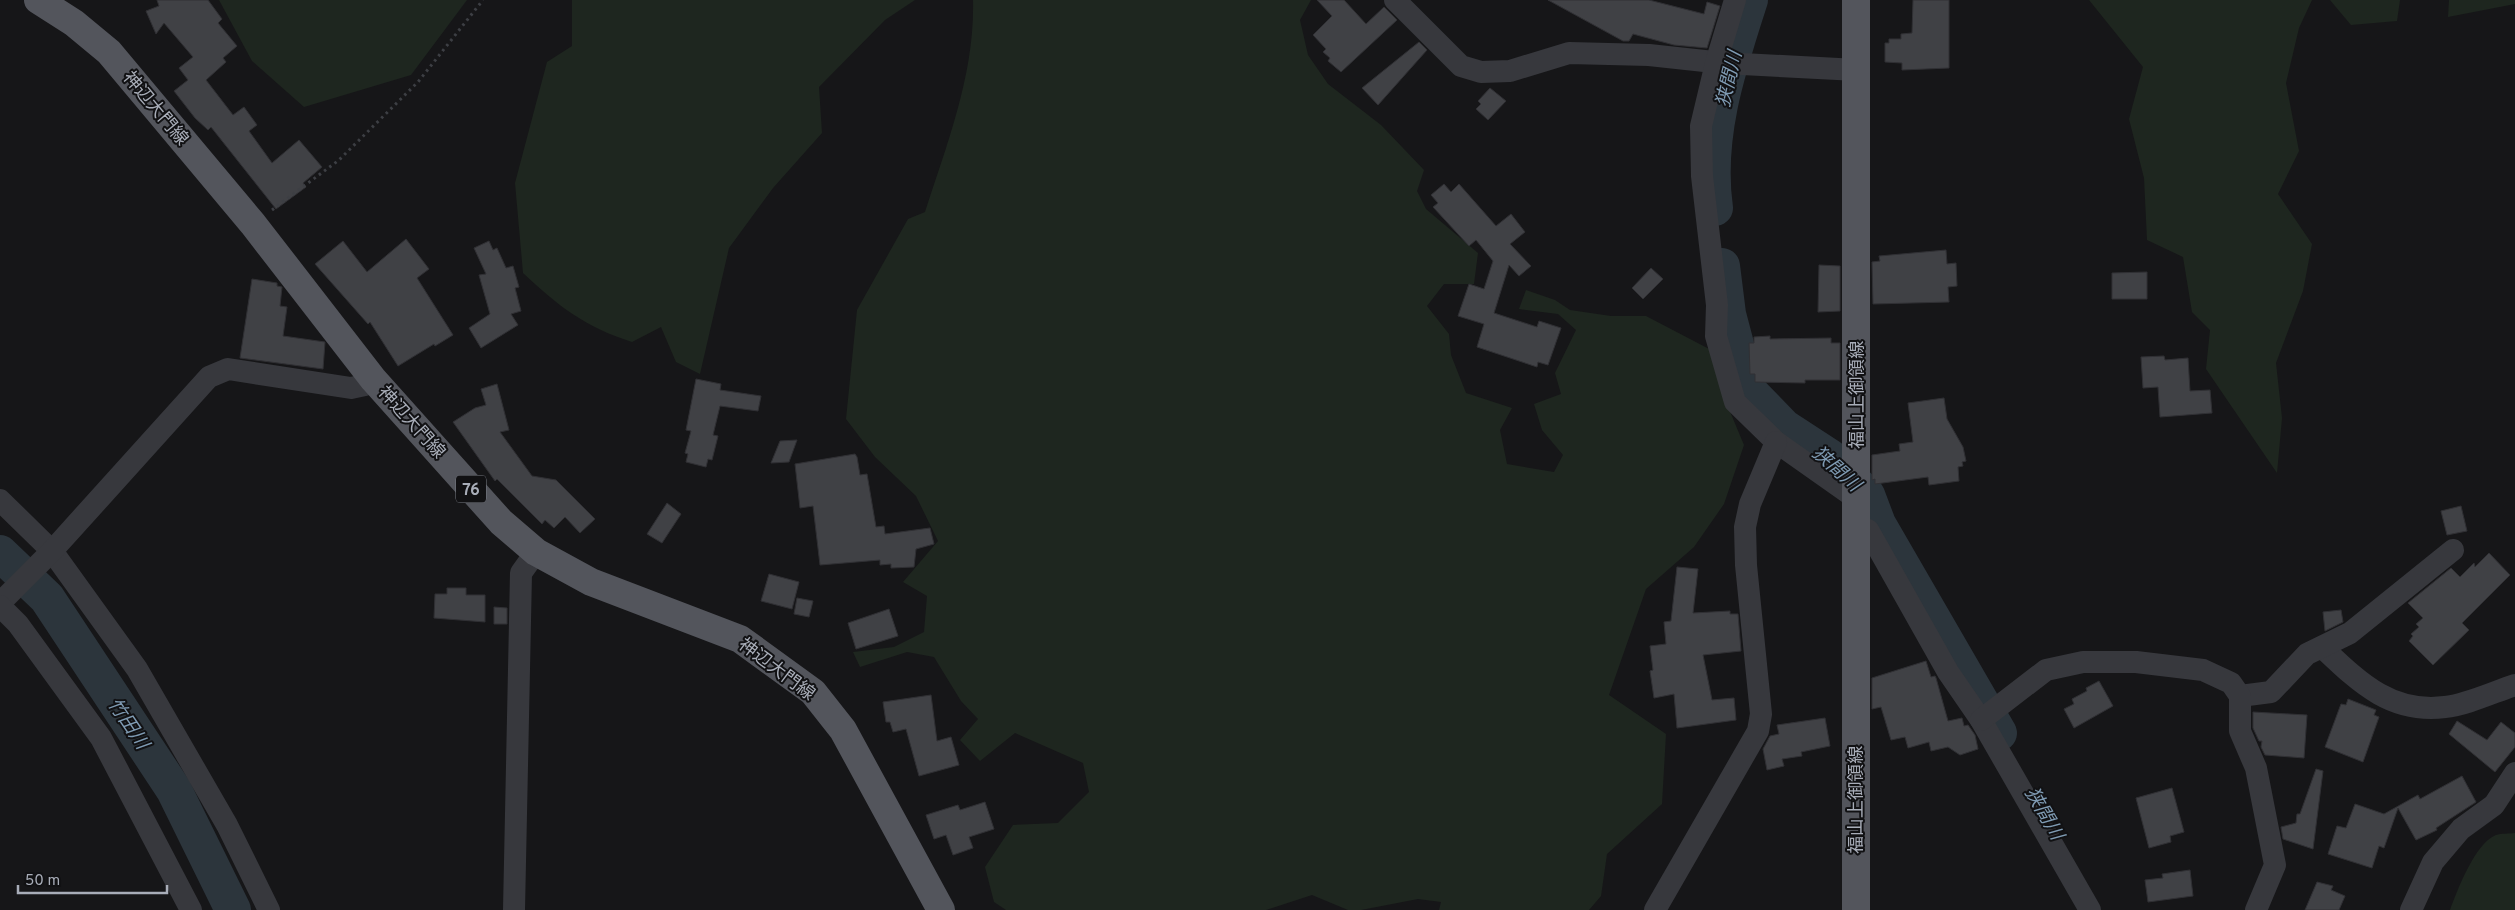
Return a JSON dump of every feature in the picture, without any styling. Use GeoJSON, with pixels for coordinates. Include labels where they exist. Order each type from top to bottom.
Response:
{"type":"FeatureCollection","features":[{"type":"Feature","properties":{"kind":"main road","name":"神辺大門線"},"geometry":{"type":"LineString","coordinates":[[38,0],[74,23],[109,52],[254,224],[373,378],[501,522],[536,552],[591,582],[740,639],[813,692],[843,730],[942,910]]}},
{"type":"Feature","properties":{"kind":"main road","name":"福山上御領線"},"geometry":{"type":"LineString","coordinates":[[1856,0],[1856,910]]}},
{"type":"Feature","properties":{"kind":"street"},"geometry":{"type":"LineString","coordinates":[[1395,0],[1461,66],[1481,72],[1510,71],[1569,53],[1650,55],[1726,63],[1857,70]]}},
{"type":"Feature","properties":{"kind":"street"},"geometry":{"type":"LineString","coordinates":[[1735,0],[1726,63],[1701,126],[1702,176],[1717,305],[1716,336],[1736,402],[1776,442],[1857,488]]}},
{"type":"Feature","properties":{"kind":"street"},"geometry":{"type":"LineString","coordinates":[[190,910],[101,738],[1,603],[49,554],[209,377],[228,369],[350,388],[365,386],[373,378]]}},
{"type":"Feature","properties":{"kind":"street"},"geometry":{"type":"LineString","coordinates":[[1655,910],[1758,731],[1761,714],[1746,565],[1745,527],[1750,504],[1776,442]]}},
{"type":"Feature","properties":{"kind":"street"},"geometry":{"type":"LineString","coordinates":[[0,500],[49,554],[137,669],[227,825],[269,910]]}},
{"type":"Feature","properties":{"kind":"street"},"geometry":{"type":"LineString","coordinates":[[1857,526],[1868,530],[1948,672],[1990,714],[2090,910]]}},
{"type":"Feature","properties":{"kind":"street"},"geometry":{"type":"LineString","coordinates":[[2240,696],[2271,692],[2307,654],[2350,633],[2453,550]]}},
{"type":"Feature","properties":{"kind":"street"},"geometry":{"type":"LineString","coordinates":[[514,910],[521,573],[536,552]]}},
{"type":"Feature","properties":{"kind":"street"},"geometry":{"type":"LineString","coordinates":[[2322,647],[2360,683],[2388,700],[2418,707],[2446,707],[2515,685]]}},
{"type":"Feature","properties":{"kind":"street"},"geometry":{"type":"LineString","coordinates":[[1990,714],[2046,670],[2083,662],[2136,662],[2203,670],[2231,683],[2240,696],[2240,731],[2256,768],[2275,865],[2256,910]]}},
{"type":"Feature","properties":{"kind":"street"},"geometry":{"type":"LineString","coordinates":[[2411,910],[2433,862],[2461,829],[2494,805],[2515,773]]}},
{"type":"Feature","properties":{"kind":"path"},"geometry":{"type":"LineString","coordinates":[[254,224],[339,160],[418,82],[483,0]]}},
{"type":"Feature","properties":{"kind":"shaded area"},"geometry":{"type":"Polygon","coordinates":[[[219,0],[467,0],[411,75],[304,107],[252,61],[219,0]]]}},
{"type":"Feature","properties":{"kind":"shaded area"},"geometry":{"type":"Polygon","coordinates":[[[572,0],[915,0],[885,20],[819,87],[822,133],[773,188],[729,248],[700,374],[676,362],[661,327],[632,342],[615,336],[600,330],[573,314],[548,296],[523,273],[515,183],[547,62],[572,46],[572,0]]]}},
{"type":"Feature","properties":{"kind":"shaded area"},"geometry":{"type":"Polygon","coordinates":[[[973,0],[1311,0],[1300,20],[1308,55],[1328,84],[1381,125],[1424,170],[1417,191],[1426,209],[1478,253],[1474,284],[1444,284],[1427,306],[1449,334],[1451,355],[1466,393],[1512,408],[1500,430],[1507,464],[1554,472],[1563,455],[1542,430],[1534,404],[1561,394],[1555,373],[1576,330],[1558,314],[1519,309],[1526,290],[1555,300],[1570,310],[1611,316],[1646,316],[1713,351],[1726,402],[1744,445],[1724,504],[1694,547],[1646,589],[1609,695],[1666,734],[1662,804],[1607,854],[1601,896],[1589,910],[1439,910],[1441,902],[1418,899],[1361,910],[1348,910],[1312,895],[1266,910],[1006,910],[994,902],[985,867],[1013,825],[1058,823],[1089,792],[1083,763],[1015,733],[980,761],[960,740],[978,719],[961,701],[934,657],[907,652],[860,667],[853,652],[894,647],[924,632],[927,596],[903,582],[938,541],[916,496],[875,457],[846,419],[857,310],[908,219],[925,212],[958,108],[969,54],[973,0]]]}},
{"type":"Feature","properties":{"kind":"shaded area"},"geometry":{"type":"Polygon","coordinates":[[[2089,0],[2312,0],[2299,28],[2286,83],[2299,151],[2278,194],[2312,244],[2303,291],[2276,363],[2282,418],[2277,473],[2206,369],[2210,330],[2192,312],[2183,257],[2147,240],[2144,178],[2129,119],[2143,67],[2089,0]]]}},
{"type":"Feature","properties":{"kind":"shaded area"},"geometry":{"type":"Polygon","coordinates":[[[2330,0],[2400,0],[2397,21],[2351,25],[2330,0]]]}},
{"type":"Feature","properties":{"kind":"shaded area"},"geometry":{"type":"Polygon","coordinates":[[[2449,0],[2515,0],[2515,4],[2448,17],[2449,0]]]}},
{"type":"Feature","properties":{"kind":"shaded area"},"geometry":{"type":"Polygon","coordinates":[[[2515,833],[2515,910],[2450,910],[2468,868],[2481,847],[2496,835],[2515,833]]]}},
{"type":"Feature","properties":{"kind":"building"},"geometry":{"type":"Polygon","coordinates":[[[157,0],[208,0],[222,19],[218,23],[237,46],[223,58],[226,62],[206,80],[233,115],[244,107],[257,125],[249,131],[272,163],[299,140],[322,167],[303,183],[306,187],[276,209],[211,127],[208,130],[195,118],[174,91],[188,80],[179,68],[193,57],[164,23],[156,34],[146,11],[159,6],[157,0]]]}},
{"type":"Feature","properties":{"kind":"building"},"geometry":{"type":"Polygon","coordinates":[[[1317,0],[1344,0],[1366,24],[1384,7],[1397,20],[1341,72],[1328,61],[1330,58],[1323,52],[1326,49],[1313,35],[1332,16],[1317,0]]]}},
{"type":"Feature","properties":{"kind":"building"},"geometry":{"type":"Polygon","coordinates":[[[1548,0],[1649,0],[1704,14],[1707,2],[1720,6],[1707,48],[1674,45],[1633,34],[1629,41],[1623,41],[1548,0]]]}},
{"type":"Feature","properties":{"kind":"building"},"geometry":{"type":"Polygon","coordinates":[[[1913,0],[1949,0],[1949,68],[1902,70],[1902,63],[1885,62],[1885,43],[1889,43],[1889,39],[1901,39],[1901,34],[1912,33],[1913,0]]]}},
{"type":"Feature","properties":{"kind":"building"},"geometry":{"type":"Polygon","coordinates":[[[1419,42],[1427,50],[1378,105],[1362,88],[1419,42]]]}},
{"type":"Feature","properties":{"kind":"building"},"geometry":{"type":"Polygon","coordinates":[[[1490,88],[1506,101],[1488,120],[1476,109],[1481,104],[1478,101],[1490,88]]]}},
{"type":"Feature","properties":{"kind":"building"},"geometry":{"type":"Polygon","coordinates":[[[1444,184],[1451,192],[1459,184],[1496,226],[1511,214],[1525,232],[1510,244],[1531,266],[1519,276],[1509,265],[1494,313],[1537,327],[1539,321],[1561,328],[1548,365],[1538,362],[1537,367],[1477,347],[1484,324],[1458,316],[1469,284],[1484,289],[1493,261],[1476,240],[1469,246],[1433,207],[1438,203],[1431,195],[1444,184]]]}},
{"type":"Feature","properties":{"kind":"building"},"geometry":{"type":"Polygon","coordinates":[[[406,239],[429,269],[417,278],[453,335],[398,366],[370,322],[368,324],[315,264],[343,241],[367,272],[406,239]]]}},
{"type":"Feature","properties":{"kind":"building"},"geometry":{"type":"Polygon","coordinates":[[[489,241],[493,250],[497,248],[506,268],[513,266],[519,287],[515,288],[521,311],[511,314],[518,325],[481,348],[469,328],[490,314],[479,275],[486,274],[474,248],[489,241]]]}},
{"type":"Feature","properties":{"kind":"building"},"geometry":{"type":"Polygon","coordinates":[[[1946,250],[1947,264],[1956,263],[1957,286],[1948,287],[1949,302],[1873,304],[1872,262],[1880,261],[1879,256],[1946,250]]]}},
{"type":"Feature","properties":{"kind":"building"},"geometry":{"type":"Polygon","coordinates":[[[1819,265],[1840,266],[1840,311],[1818,312],[1819,265]]]}},
{"type":"Feature","properties":{"kind":"building"},"geometry":{"type":"Polygon","coordinates":[[[1651,268],[1663,279],[1643,299],[1632,288],[1651,268]]]}},
{"type":"Feature","properties":{"kind":"building"},"geometry":{"type":"Polygon","coordinates":[[[2147,272],[2147,299],[2112,299],[2112,273],[2147,272]]]}},
{"type":"Feature","properties":{"kind":"building"},"geometry":{"type":"Polygon","coordinates":[[[252,279],[277,283],[277,286],[282,287],[280,306],[287,307],[283,336],[325,342],[323,369],[240,358],[252,279]]]}},
{"type":"Feature","properties":{"kind":"building"},"geometry":{"type":"Polygon","coordinates":[[[1770,336],[1770,339],[1831,338],[1831,343],[1840,343],[1840,380],[1805,380],[1805,383],[1755,382],[1755,374],[1750,374],[1749,343],[1754,343],[1754,337],[1770,336]]]}},
{"type":"Feature","properties":{"kind":"building"},"geometry":{"type":"Polygon","coordinates":[[[2164,356],[2165,360],[2188,358],[2190,391],[2210,390],[2212,413],[2160,417],[2158,387],[2143,388],[2141,357],[2164,356]]]}},
{"type":"Feature","properties":{"kind":"building"},"geometry":{"type":"Polygon","coordinates":[[[696,379],[721,384],[720,390],[761,396],[758,411],[720,406],[713,435],[718,436],[712,460],[708,459],[706,467],[686,462],[688,454],[685,453],[691,431],[686,430],[696,379]]]}},
{"type":"Feature","properties":{"kind":"building"},"geometry":{"type":"Polygon","coordinates":[[[497,384],[509,430],[500,432],[532,476],[556,480],[595,519],[580,533],[565,517],[554,528],[545,520],[542,524],[497,479],[495,481],[453,422],[475,408],[486,405],[481,389],[497,384]]]}},
{"type":"Feature","properties":{"kind":"building"},"geometry":{"type":"Polygon","coordinates":[[[1944,398],[1947,419],[1963,447],[1966,461],[1962,462],[1963,466],[1958,467],[1959,481],[1929,485],[1928,477],[1875,484],[1875,479],[1872,480],[1872,455],[1900,451],[1899,444],[1913,442],[1908,403],[1944,398]]]}},
{"type":"Feature","properties":{"kind":"building"},"geometry":{"type":"Polygon","coordinates":[[[797,440],[789,462],[771,463],[780,441],[797,440]]]}},
{"type":"Feature","properties":{"kind":"building"},"geometry":{"type":"Polygon","coordinates":[[[855,454],[860,475],[867,474],[876,527],[884,526],[885,534],[930,528],[934,544],[916,549],[914,567],[891,568],[891,564],[880,565],[880,560],[820,565],[813,506],[800,508],[795,464],[855,454]]]}},
{"type":"Feature","properties":{"kind":"building"},"geometry":{"type":"Polygon","coordinates":[[[667,503],[681,514],[662,543],[647,534],[667,503]]]}},
{"type":"Feature","properties":{"kind":"building"},"geometry":{"type":"Polygon","coordinates":[[[2461,506],[2467,531],[2447,535],[2441,511],[2461,506]]]}},
{"type":"Feature","properties":{"kind":"building"},"geometry":{"type":"Polygon","coordinates":[[[2489,553],[2510,575],[2462,623],[2469,630],[2433,665],[2409,641],[2413,636],[2411,634],[2419,627],[2416,624],[2423,618],[2408,603],[2451,568],[2460,577],[2474,563],[2475,567],[2489,553]]]}},
{"type":"Feature","properties":{"kind":"building"},"geometry":{"type":"Polygon","coordinates":[[[1677,567],[1698,569],[1693,613],[1730,611],[1730,614],[1738,614],[1741,651],[1703,655],[1712,700],[1734,698],[1736,720],[1677,728],[1674,694],[1654,698],[1650,671],[1653,670],[1650,646],[1666,644],[1664,622],[1671,621],[1677,567]]]}},
{"type":"Feature","properties":{"kind":"building"},"geometry":{"type":"Polygon","coordinates":[[[769,574],[799,582],[792,609],[761,601],[769,574]]]}},
{"type":"Feature","properties":{"kind":"building"},"geometry":{"type":"Polygon","coordinates":[[[447,588],[466,588],[466,595],[485,595],[485,622],[434,618],[435,594],[447,594],[447,588]]]}},
{"type":"Feature","properties":{"kind":"building"},"geometry":{"type":"Polygon","coordinates":[[[797,598],[813,601],[809,617],[794,614],[797,598]]]}},
{"type":"Feature","properties":{"kind":"building"},"geometry":{"type":"Polygon","coordinates":[[[494,607],[507,608],[507,624],[494,624],[494,607]]]}},
{"type":"Feature","properties":{"kind":"building"},"geometry":{"type":"Polygon","coordinates":[[[889,609],[898,636],[856,649],[848,623],[889,609]]]}},
{"type":"Feature","properties":{"kind":"building"},"geometry":{"type":"Polygon","coordinates":[[[2341,610],[2343,622],[2325,631],[2323,612],[2341,610]]]}},
{"type":"Feature","properties":{"kind":"building"},"geometry":{"type":"Polygon","coordinates":[[[1926,661],[1931,677],[1935,676],[1936,678],[1948,721],[1962,718],[1964,726],[1968,725],[1975,735],[1978,749],[1960,755],[1948,747],[1931,751],[1929,742],[1908,748],[1905,737],[1891,740],[1881,707],[1872,709],[1872,678],[1926,661]]]}},
{"type":"Feature","properties":{"kind":"building"},"geometry":{"type":"Polygon","coordinates":[[[2099,681],[2113,706],[2074,728],[2064,709],[2074,704],[2072,699],[2087,691],[2086,688],[2099,681]]]}},
{"type":"Feature","properties":{"kind":"building"},"geometry":{"type":"Polygon","coordinates":[[[931,695],[937,741],[951,737],[959,765],[919,776],[906,729],[893,732],[890,722],[886,722],[883,702],[931,695]]]}},
{"type":"Feature","properties":{"kind":"building"},"geometry":{"type":"Polygon","coordinates":[[[2348,699],[2376,710],[2374,715],[2379,717],[2363,762],[2325,747],[2341,704],[2346,705],[2348,699]]]}},
{"type":"Feature","properties":{"kind":"building"},"geometry":{"type":"Polygon","coordinates":[[[2253,712],[2307,715],[2304,758],[2265,755],[2261,747],[2262,741],[2259,741],[2253,728],[2253,712]]]}},
{"type":"Feature","properties":{"kind":"building"},"geometry":{"type":"Polygon","coordinates":[[[1825,718],[1830,746],[1801,752],[1802,756],[1782,759],[1784,766],[1767,770],[1763,749],[1770,736],[1779,734],[1777,725],[1825,718]]]}},
{"type":"Feature","properties":{"kind":"building"},"geometry":{"type":"Polygon","coordinates":[[[2457,721],[2487,740],[2501,722],[2515,733],[2515,747],[2495,772],[2449,734],[2457,721]]]}},
{"type":"Feature","properties":{"kind":"building"},"geometry":{"type":"Polygon","coordinates":[[[2316,769],[2323,771],[2313,849],[2283,839],[2281,827],[2296,823],[2297,814],[2300,814],[2316,769]]]}},
{"type":"Feature","properties":{"kind":"building"},"geometry":{"type":"Polygon","coordinates":[[[2462,776],[2476,802],[2436,828],[2437,830],[2416,840],[2398,808],[2384,848],[2379,846],[2372,868],[2328,854],[2337,826],[2346,828],[2355,804],[2384,814],[2418,795],[2420,799],[2462,776]]]}},
{"type":"Feature","properties":{"kind":"building"},"geometry":{"type":"Polygon","coordinates":[[[2172,788],[2184,832],[2170,836],[2171,842],[2149,848],[2136,798],[2172,788]]]}},
{"type":"Feature","properties":{"kind":"building"},"geometry":{"type":"Polygon","coordinates":[[[985,802],[994,829],[969,837],[973,848],[953,855],[946,835],[934,839],[926,815],[958,805],[960,810],[985,802]]]}},
{"type":"Feature","properties":{"kind":"building"},"geometry":{"type":"Polygon","coordinates":[[[2190,870],[2193,896],[2148,902],[2145,880],[2163,878],[2162,874],[2190,870]]]}},
{"type":"Feature","properties":{"kind":"building"},"geometry":{"type":"Polygon","coordinates":[[[2317,882],[2333,886],[2331,890],[2345,896],[2339,910],[2305,910],[2317,882]]]}},
{"type":"Feature","properties":{"kind":"waterway","name":"狭間川"},"geometry":{"type":"LineString","coordinates":[[1715,208],[1713,155],[1720,102],[1750,0]]}},
{"type":"Feature","properties":{"kind":"waterway","name":"狭間川"},"geometry":{"type":"LineString","coordinates":[[1722,266],[1728,314],[1748,390],[1784,427],[1830,457],[1867,495],[1878,524],[1999,733]]}},
{"type":"Feature","properties":{"kind":"waterway","name":"竹田川"},"geometry":{"type":"LineString","coordinates":[[0,553],[47,598],[174,790],[233,910]]}}]}
